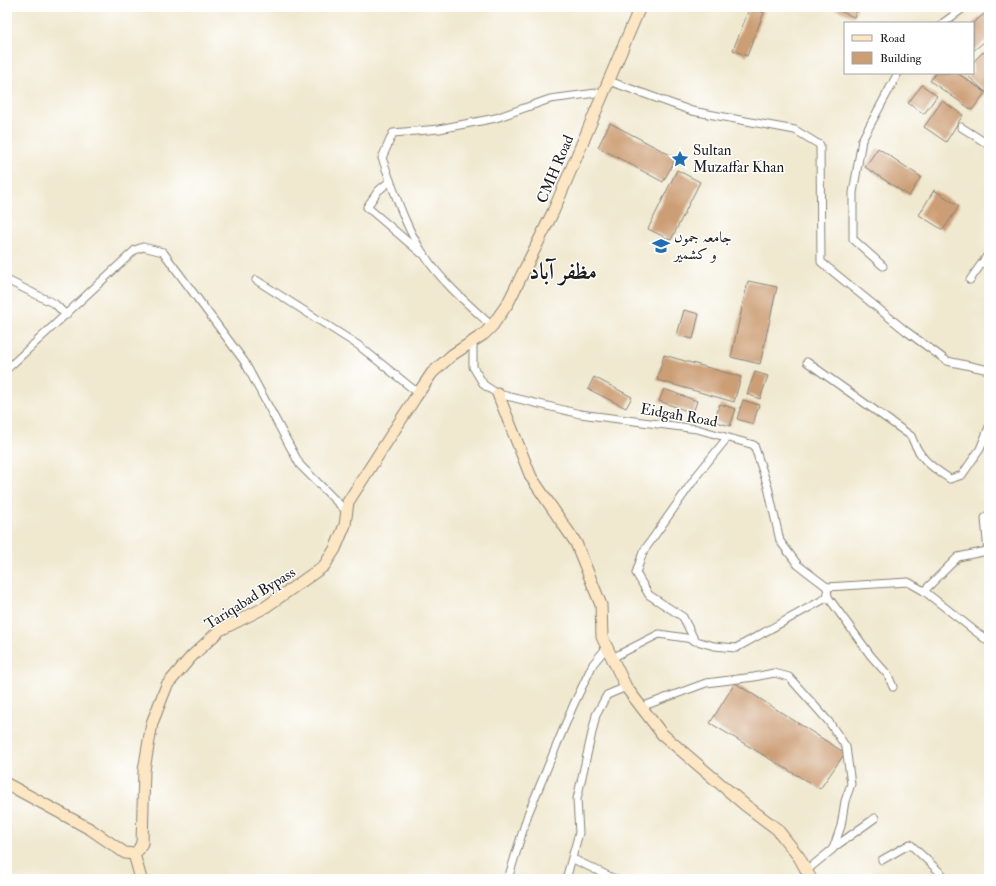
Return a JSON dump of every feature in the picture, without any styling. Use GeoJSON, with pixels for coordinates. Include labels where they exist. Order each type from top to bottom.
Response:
{"type":"FeatureCollection","features":[{"type":"Feature","properties":{"kind":"street","name":"CMH Road"},"geometry":{"type":"LineString","coordinates":[[484,334],[492,326],[508,303],[553,212],[640,7]]}},
{"type":"Feature","properties":{"kind":"street"},"geometry":{"type":"LineString","coordinates":[[944,22],[965,7]]}},
{"type":"Feature","properties":{"kind":"street"},"geometry":{"type":"LineString","coordinates":[[883,266],[853,239],[853,193],[862,140],[897,74]]}},
{"type":"Feature","properties":{"kind":"street"},"geometry":{"type":"LineString","coordinates":[[609,81],[692,111],[795,130],[820,145],[821,262],[947,361],[989,370]]}},
{"type":"Feature","properties":{"kind":"street"},"geometry":{"type":"LineString","coordinates":[[424,256],[400,208],[382,158],[393,133],[439,129],[496,118],[550,99],[604,92]]}},
{"type":"Feature","properties":{"kind":"street"},"geometry":{"type":"LineString","coordinates":[[961,127],[989,145]]}},
{"type":"Feature","properties":{"kind":"street"},"geometry":{"type":"LineString","coordinates":[[390,181],[378,191],[367,207],[424,256],[467,303],[492,326]]}},
{"type":"Feature","properties":{"kind":"street"},"geometry":{"type":"LineString","coordinates":[[7,369],[135,250],[143,247],[164,252],[244,361],[300,465],[346,511]]}},
{"type":"Feature","properties":{"kind":"street"},"geometry":{"type":"LineString","coordinates":[[970,280],[989,253]]}},
{"type":"Feature","properties":{"kind":"street"},"geometry":{"type":"LineString","coordinates":[[7,280],[55,304],[66,315]]}},
{"type":"Feature","properties":{"kind":"street"},"geometry":{"type":"LineString","coordinates":[[256,280],[358,346],[418,393]]}},
{"type":"Feature","properties":{"kind":"street","name":"Tariqabad Bypass"},"geometry":{"type":"LineString","coordinates":[[134,854],[142,843],[144,770],[152,723],[167,685],[191,656],[220,630],[264,608],[324,566],[335,549],[345,525],[348,502],[418,393],[432,373],[452,355],[484,334]]}},
{"type":"Feature","properties":{"kind":"street","name":"Eidgah Road"},"geometry":{"type":"LineString","coordinates":[[473,341],[473,367],[484,385],[498,394],[580,414],[697,429],[754,445],[768,487],[780,541],[798,565],[827,587]]}},
{"type":"Feature","properties":{"kind":"street"},"geometry":{"type":"LineString","coordinates":[[807,362],[911,436],[917,450],[926,461],[950,479],[962,474],[980,449],[989,427]]}},
{"type":"Feature","properties":{"kind":"street"},"geometry":{"type":"LineString","coordinates":[[498,394],[531,477],[576,543],[601,606],[602,637],[612,658],[626,687],[662,734],[745,805],[777,829],[799,857],[809,875],[833,849],[875,818]]}},
{"type":"Feature","properties":{"kind":"street"},"geometry":{"type":"LineString","coordinates":[[695,641],[683,617],[649,595],[636,573],[643,552],[698,474],[727,438]]}},
{"type":"Feature","properties":{"kind":"street"},"geometry":{"type":"LineString","coordinates":[[989,514],[985,518],[989,564]]}},
{"type":"Feature","properties":{"kind":"street"},"geometry":{"type":"LineString","coordinates":[[924,591],[958,557],[987,551]]}},
{"type":"Feature","properties":{"kind":"street"},"geometry":{"type":"LineString","coordinates":[[893,687],[888,675],[871,656],[828,597],[827,587],[908,582],[924,591],[989,642]]}},
{"type":"Feature","properties":{"kind":"street"},"geometry":{"type":"LineString","coordinates":[[612,658],[659,634],[714,646],[736,648],[828,597]]}},
{"type":"Feature","properties":{"kind":"street"},"geometry":{"type":"LineString","coordinates":[[508,879],[528,814],[573,706],[593,664],[607,647]]}},
{"type":"Feature","properties":{"kind":"street"},"geometry":{"type":"LineString","coordinates":[[641,707],[706,683],[774,673],[789,677],[829,722],[846,747],[851,784],[845,801],[841,826],[833,849]]}},
{"type":"Feature","properties":{"kind":"street"},"geometry":{"type":"LineString","coordinates":[[566,879],[573,859],[579,833],[577,799],[596,715],[607,695],[626,687]]}},
{"type":"Feature","properties":{"kind":"street"},"geometry":{"type":"LineString","coordinates":[[7,784],[90,829],[125,853],[134,854],[141,879]]}},
{"type":"Feature","properties":{"kind":"street"},"geometry":{"type":"LineString","coordinates":[[882,860],[910,844],[947,879]]}},
{"type":"Feature","properties":{"kind":"street"},"geometry":{"type":"LineString","coordinates":[[573,859],[615,879]]}},
{"type":"Feature","properties":{"kind":"building"},"geometry":{"type":"Polygon","coordinates":[[[750,7],[764,12],[747,56],[733,50],[750,7]]]}},
{"type":"Feature","properties":{"kind":"building"},"geometry":{"type":"Polygon","coordinates":[[[830,7],[858,7],[854,17],[830,7]]]}},
{"type":"Feature","properties":{"kind":"building"},"geometry":{"type":"Polygon","coordinates":[[[989,10],[989,38],[974,50],[974,22],[989,10]]]}},
{"type":"Feature","properties":{"kind":"building"},"geometry":{"type":"Polygon","coordinates":[[[983,52],[989,58],[989,88],[972,110],[930,81],[935,74],[958,74],[985,92],[966,74],[974,74],[974,61],[983,52]]]}},
{"type":"Feature","properties":{"kind":"building"},"geometry":{"type":"Polygon","coordinates":[[[922,85],[937,96],[924,114],[908,103],[922,85]]]}},
{"type":"Feature","properties":{"kind":"building"},"geometry":{"type":"Polygon","coordinates":[[[942,101],[963,115],[946,142],[924,127],[942,101]]]}},
{"type":"Feature","properties":{"kind":"building"},"geometry":{"type":"Polygon","coordinates":[[[610,123],[676,158],[663,182],[598,147],[610,123]]]}},
{"type":"Feature","properties":{"kind":"building"},"geometry":{"type":"Polygon","coordinates":[[[878,148],[921,177],[909,196],[865,167],[878,148]]]}},
{"type":"Feature","properties":{"kind":"building"},"geometry":{"type":"Polygon","coordinates":[[[677,170],[700,182],[671,240],[648,229],[677,170]]]}},
{"type":"Feature","properties":{"kind":"building"},"geometry":{"type":"Polygon","coordinates":[[[934,190],[959,206],[943,230],[919,215],[934,190]]]}},
{"type":"Feature","properties":{"kind":"building"},"geometry":{"type":"Polygon","coordinates":[[[748,281],[777,287],[760,364],[731,357],[748,281]]]}},
{"type":"Feature","properties":{"kind":"building"},"geometry":{"type":"Polygon","coordinates":[[[684,310],[699,314],[693,339],[677,335],[684,310]]]}},
{"type":"Feature","properties":{"kind":"building"},"geometry":{"type":"Polygon","coordinates":[[[664,355],[741,377],[734,402],[657,380],[664,355]]]}},
{"type":"Feature","properties":{"kind":"building"},"geometry":{"type":"Polygon","coordinates":[[[755,372],[768,376],[760,399],[747,394],[755,372]]]}},
{"type":"Feature","properties":{"kind":"building"},"geometry":{"type":"Polygon","coordinates":[[[594,377],[632,397],[626,408],[588,389],[594,377]]]}},
{"type":"Feature","properties":{"kind":"building"},"geometry":{"type":"Polygon","coordinates":[[[664,389],[697,401],[693,413],[659,401],[664,389]]]}},
{"type":"Feature","properties":{"kind":"building"},"geometry":{"type":"Polygon","coordinates":[[[743,400],[759,405],[753,424],[737,419],[743,400]]]}},
{"type":"Feature","properties":{"kind":"building"},"geometry":{"type":"Polygon","coordinates":[[[720,404],[736,409],[730,426],[714,421],[720,404]]]}},
{"type":"Feature","properties":{"kind":"building"},"geometry":{"type":"Polygon","coordinates":[[[735,683],[845,753],[820,789],[710,723],[735,683]]]}},
{"type":"Feature","properties":{"kind":"place","name":"Sultan Muzaffar Khan"},"geometry":{"type":"Point","coordinates":[680,159]}},
{"type":"Feature","properties":{"kind":"place","name":"جامعہ جموں و کشمیر"},"geometry":{"type":"Point","coordinates":[661,246]}},
{"type":"Feature","properties":{"kind":"district","name":"مظفر آباد"},"geometry":{"type":"Point","coordinates":[563,271]}}]}
